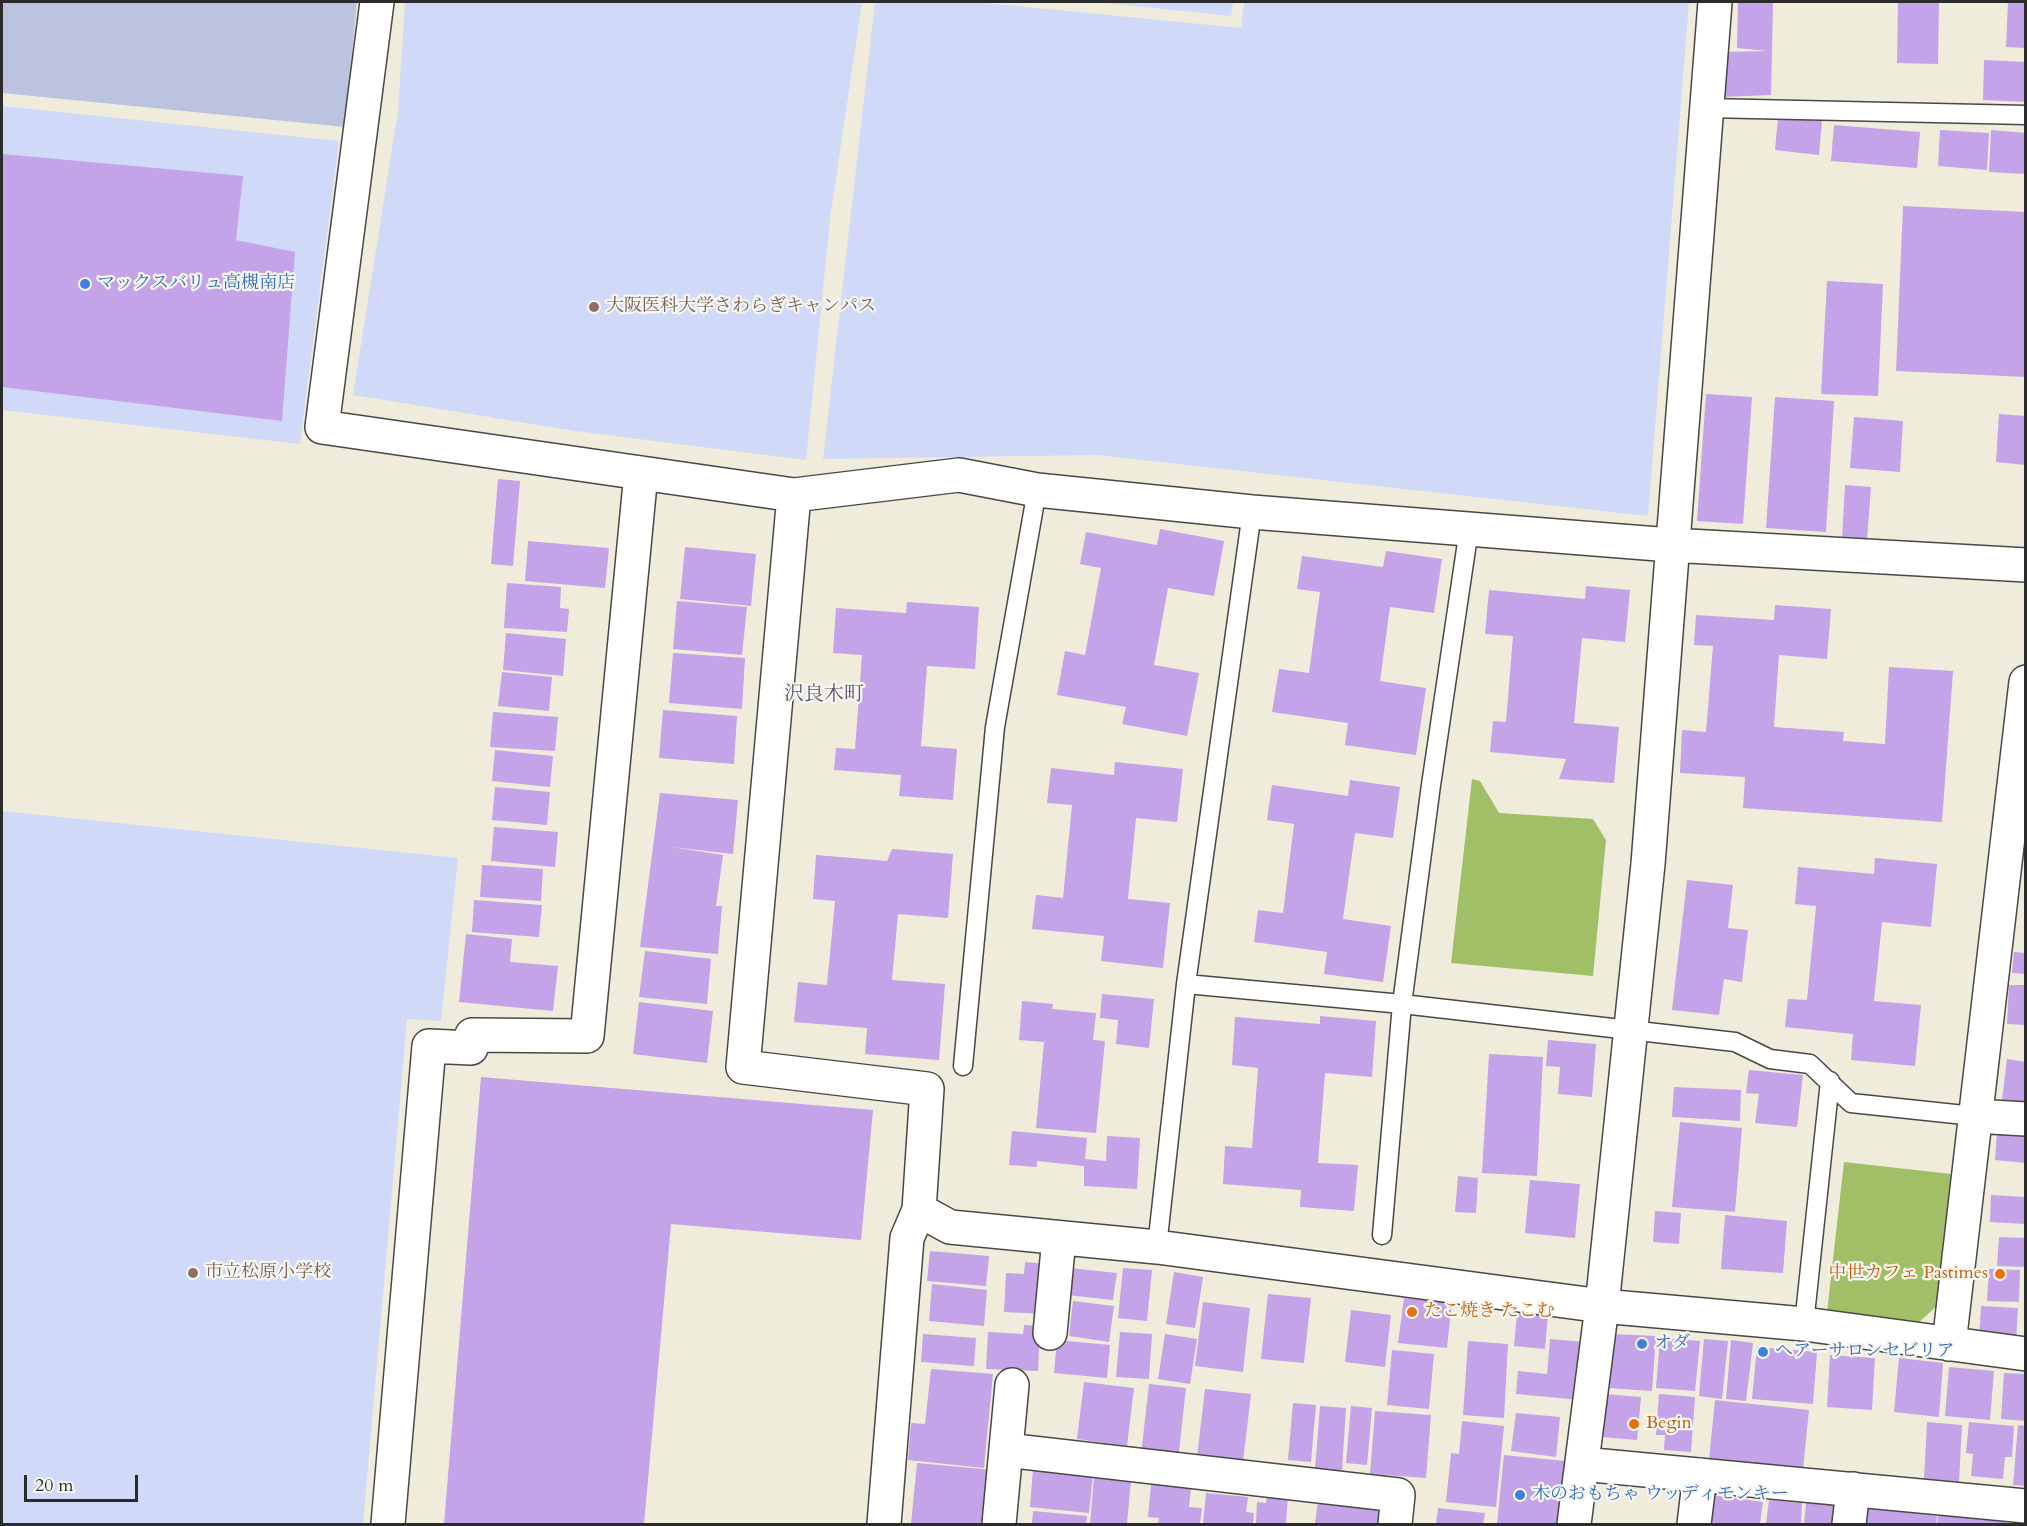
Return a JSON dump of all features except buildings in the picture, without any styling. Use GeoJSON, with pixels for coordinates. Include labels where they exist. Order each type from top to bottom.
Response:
{"type":"FeatureCollection","features":[{"type":"Feature","properties":{"kind":"street"},"geometry":{"type":"LineString","coordinates":[[377,2],[322,427],[794,495],[959,475],[1037,490],[1252,512],[1671,545],[2025,565]]}},
{"type":"Feature","properties":{"kind":"street"},"geometry":{"type":"LineString","coordinates":[[1574,1524],[1602,1306],[1648,864],[1671,545],[1716,2]]}},
{"type":"Feature","properties":{"kind":"street"},"geometry":{"type":"LineString","coordinates":[[388,1524],[429,1046],[471,1048],[472,1035],[587,1036],[641,473]]}},
{"type":"Feature","properties":{"kind":"street"},"geometry":{"type":"LineString","coordinates":[[794,495],[743,1067],[927,1089],[919,1210],[907,1238],[884,1524]]}},
{"type":"Feature","properties":{"kind":"street"},"geometry":{"type":"LineString","coordinates":[[1950,1344],[1974,1116],[2025,682]]}},
{"type":"Feature","properties":{"kind":"street"},"geometry":{"type":"LineString","coordinates":[[1974,1116],[2025,1119]]}},
{"type":"Feature","properties":{"kind":"street"},"geometry":{"type":"LineString","coordinates":[[919,1210],[950,1227],[1157,1247],[1602,1306],[1804,1324],[2025,1354]]}},
{"type":"Feature","properties":{"kind":"street"},"geometry":{"type":"LineString","coordinates":[[1050,1333],[1059,1238]]}},
{"type":"Feature","properties":{"kind":"street"},"geometry":{"type":"LineString","coordinates":[[999,1524],[1012,1385]]}},
{"type":"Feature","properties":{"kind":"street"},"geometry":{"type":"LineString","coordinates":[[1006,1450],[1398,1496],[1395,1524]]}},
{"type":"Feature","properties":{"kind":"street"},"geometry":{"type":"LineString","coordinates":[[1582,1464],[1853,1489],[2023,1512]]}},
{"type":"Feature","properties":{"kind":"street"},"geometry":{"type":"LineString","coordinates":[[1694,1524],[1700,1475]]}},
{"type":"Feature","properties":{"kind":"street"},"geometry":{"type":"LineString","coordinates":[[1849,1524],[1853,1489]]}},
{"type":"Feature","properties":{"kind":"lane"},"geometry":{"type":"LineString","coordinates":[[1707,108],[2025,115]]}},
{"type":"Feature","properties":{"kind":"lane"},"geometry":{"type":"LineString","coordinates":[[963,1066],[995,727],[1037,490]]}},
{"type":"Feature","properties":{"kind":"lane"},"geometry":{"type":"LineString","coordinates":[[1157,1247],[1186,984],[1252,512]]}},
{"type":"Feature","properties":{"kind":"lane"},"geometry":{"type":"LineString","coordinates":[[1383,1235],[1402,1004],[1429,796],[1469,529]]}},
{"type":"Feature","properties":{"kind":"lane"},"geometry":{"type":"LineString","coordinates":[[1186,984],[1402,1004],[1735,1042],[1770,1059],[1810,1064],[1851,1103],[1974,1116]]}},
{"type":"Feature","properties":{"kind":"lane"},"geometry":{"type":"LineString","coordinates":[[1804,1324],[1830,1081]]}},
{"type":"Feature","properties":{"kind":"shaded area"},"geometry":{"type":"Polygon","coordinates":[[[2,2],[357,2],[345,127],[2,93],[2,2]]]}},
{"type":"Feature","properties":{"kind":"shaded area","name":"大阪医科大学さわらぎキャンパス"},"geometry":{"type":"Polygon","coordinates":[[[405,2],[862,2],[830,219],[806,460],[575,431],[353,395],[398,111],[405,2]]]}},
{"type":"Feature","properties":{"kind":"shaded area"},"geometry":{"type":"Polygon","coordinates":[[[875,2],[976,2],[1241,28],[1244,2],[1689,2],[1648,516],[1097,455],[823,459],[875,2]]]}},
{"type":"Feature","properties":{"kind":"shaded area"},"geometry":{"type":"Polygon","coordinates":[[[1096,2],[1233,2],[1231,16],[1096,2]]]}},
{"type":"Feature","properties":{"kind":"shaded area"},"geometry":{"type":"Polygon","coordinates":[[[2,106],[339,141],[300,444],[2,410],[2,106]]]}},
{"type":"Feature","properties":{"kind":"shaded area","name":"市立松原小学校"},"geometry":{"type":"Polygon","coordinates":[[[2,811],[458,858],[441,1021],[407,1019],[363,1524],[2,1524],[2,811]]]}},
{"type":"Feature","properties":{"kind":"green space"},"geometry":{"type":"Polygon","coordinates":[[[1472,779],[1480,781],[1499,813],[1593,819],[1606,840],[1593,976],[1451,963],[1472,779]]]}},
{"type":"Feature","properties":{"kind":"green space"},"geometry":{"type":"Polygon","coordinates":[[[1844,1162],[1951,1174],[1938,1305],[1919,1322],[1827,1312],[1844,1162]]]}},
{"type":"Feature","properties":{"kind":"place","name":"マックスバリュ高槻南店"},"geometry":{"type":"Point","coordinates":[85,284]}},
{"type":"Feature","properties":{"kind":"place","name":"大阪医科大学さわらぎキャンパス"},"geometry":{"type":"Point","coordinates":[594,307]}},
{"type":"Feature","properties":{"kind":"place","name":"市立松原小学校"},"geometry":{"type":"Point","coordinates":[193,1273]}},
{"type":"Feature","properties":{"kind":"place","name":"中世カフェ Pastimes"},"geometry":{"type":"Point","coordinates":[2000,1274]}},
{"type":"Feature","properties":{"kind":"place","name":"たこ焼き たこむ"},"geometry":{"type":"Point","coordinates":[1412,1312]}},
{"type":"Feature","properties":{"kind":"place","name":"オダ"},"geometry":{"type":"Point","coordinates":[1642,1344]}},
{"type":"Feature","properties":{"kind":"place","name":"ヘアーサロンセビリア"},"geometry":{"type":"Point","coordinates":[1763,1352]}},
{"type":"Feature","properties":{"kind":"place","name":"Begin"},"geometry":{"type":"Point","coordinates":[1634,1424]}},
{"type":"Feature","properties":{"kind":"place","name":"木のおもちゃ ウッディモンキー"},"geometry":{"type":"Point","coordinates":[1520,1495]}},
{"type":"Feature","properties":{"kind":"district","name":"沢良木町"},"geometry":{"type":"Point","coordinates":[824,695]}}]}
